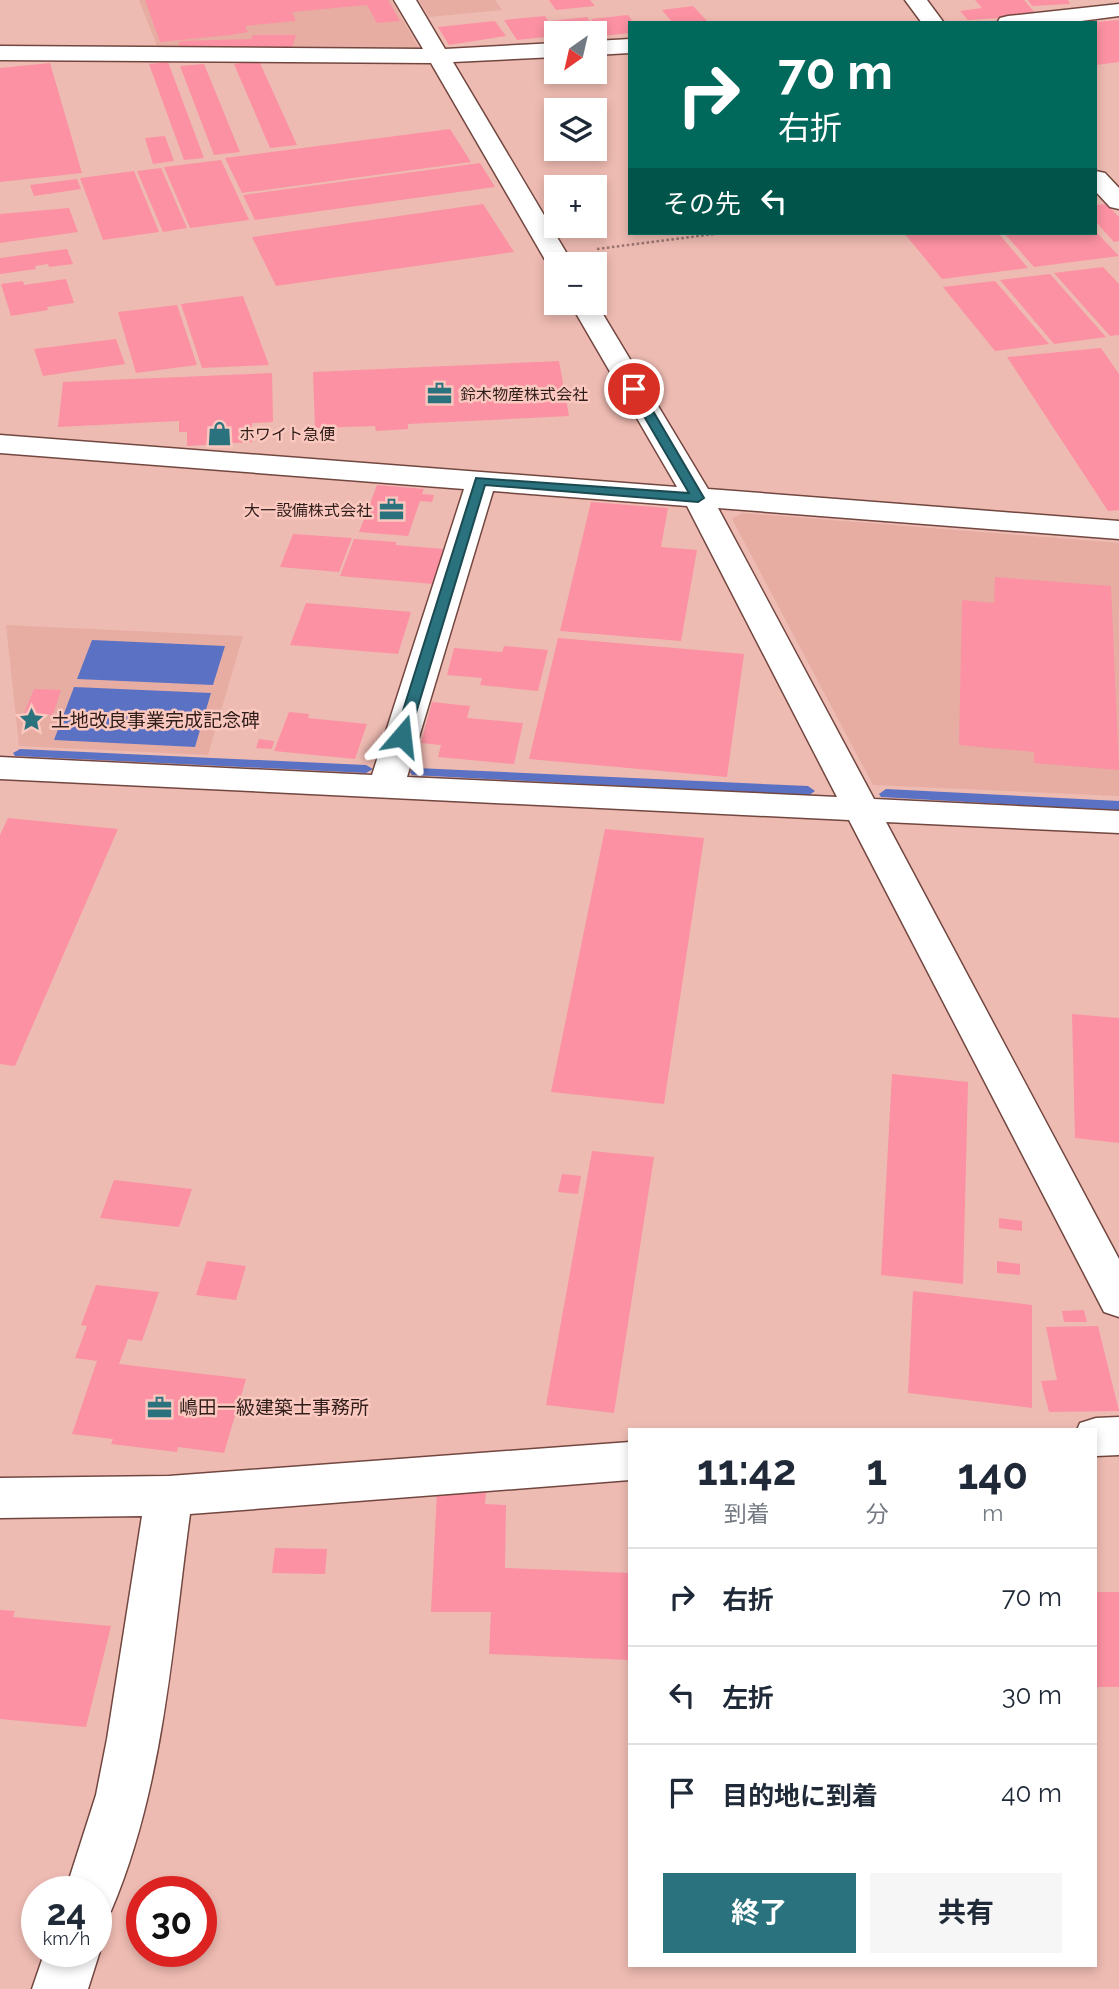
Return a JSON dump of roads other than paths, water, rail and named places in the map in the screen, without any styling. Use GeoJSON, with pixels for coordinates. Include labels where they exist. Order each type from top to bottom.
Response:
{"type":"FeatureCollection","features":[{"type":"Feature","properties":{"kind":"street"},"geometry":{"type":"LineString","coordinates":[[405,0],[553,252]]}},
{"type":"Feature","properties":{"kind":"street"},"geometry":{"type":"LineString","coordinates":[[916,0],[932,21]]}},
{"type":"Feature","properties":{"kind":"street"},"geometry":{"type":"LineString","coordinates":[[1025,21],[1119,10]]}},
{"type":"Feature","properties":{"kind":"street"},"geometry":{"type":"LineString","coordinates":[[607,47],[628,46]]}},
{"type":"Feature","properties":{"kind":"street"},"geometry":{"type":"LineString","coordinates":[[0,53],[437,56],[544,51]]}},
{"type":"Feature","properties":{"kind":"street"},"geometry":{"type":"LineString","coordinates":[[1097,179],[1119,202]]}},
{"type":"Feature","properties":{"kind":"street"},"geometry":{"type":"LineString","coordinates":[[590,315],[698,498],[1119,1300]]}},
{"type":"Feature","properties":{"kind":"street"},"geometry":{"type":"LineString","coordinates":[[0,444],[1119,530]]}},
{"type":"Feature","properties":{"kind":"street"},"geometry":{"type":"LineString","coordinates":[[386,787],[481,481]]}},
{"type":"Feature","properties":{"kind":"street"},"geometry":{"type":"LineString","coordinates":[[0,768],[1119,822]]}},
{"type":"Feature","properties":{"kind":"street"},"geometry":{"type":"LineString","coordinates":[[1097,1437],[1119,1436]]}},
{"type":"Feature","properties":{"kind":"street"},"geometry":{"type":"LineString","coordinates":[[0,1498],[169,1496],[628,1461]]}},
{"type":"Feature","properties":{"kind":"street"},"geometry":{"type":"LineString","coordinates":[[97,1876],[122,1796],[133,1739],[169,1496]]}},
{"type":"Feature","properties":{"kind":"street"},"geometry":{"type":"LineString","coordinates":[[60,1989],[68,1967]]}},
{"type":"Feature","properties":{"kind":"water"},"geometry":{"type":"Polygon","coordinates":[[[92,640],[225,646],[213,685],[77,679],[92,640]]]}},
{"type":"Feature","properties":{"kind":"water"},"geometry":{"type":"Polygon","coordinates":[[[74,687],[211,693],[195,747],[54,740],[74,687]]]}},
{"type":"Feature","properties":{"kind":"waterway"},"geometry":{"type":"LineString","coordinates":[[20,753],[366,769]]}},
{"type":"Feature","properties":{"kind":"waterway"},"geometry":{"type":"LineString","coordinates":[[417,772],[808,791]]}},
{"type":"Feature","properties":{"kind":"waterway"},"geometry":{"type":"LineString","coordinates":[[886,794],[1119,806]]}},
{"type":"Feature","properties":{"kind":"place","name":"鈴木物産株式会社"},"geometry":{"type":"Point","coordinates":[440,394]}},
{"type":"Feature","properties":{"kind":"place","name":"ホワイト急便"},"geometry":{"type":"Point","coordinates":[219,434]}},
{"type":"Feature","properties":{"kind":"place","name":"大一設備株式会社"},"geometry":{"type":"Point","coordinates":[392,510]}},
{"type":"Feature","properties":{"kind":"place","name":"土地改良事業完成記念碑"},"geometry":{"type":"Point","coordinates":[31,720]}},
{"type":"Feature","properties":{"kind":"place","name":"嶋田一級建築士事務所"},"geometry":{"type":"Point","coordinates":[159,1407]}}]}
